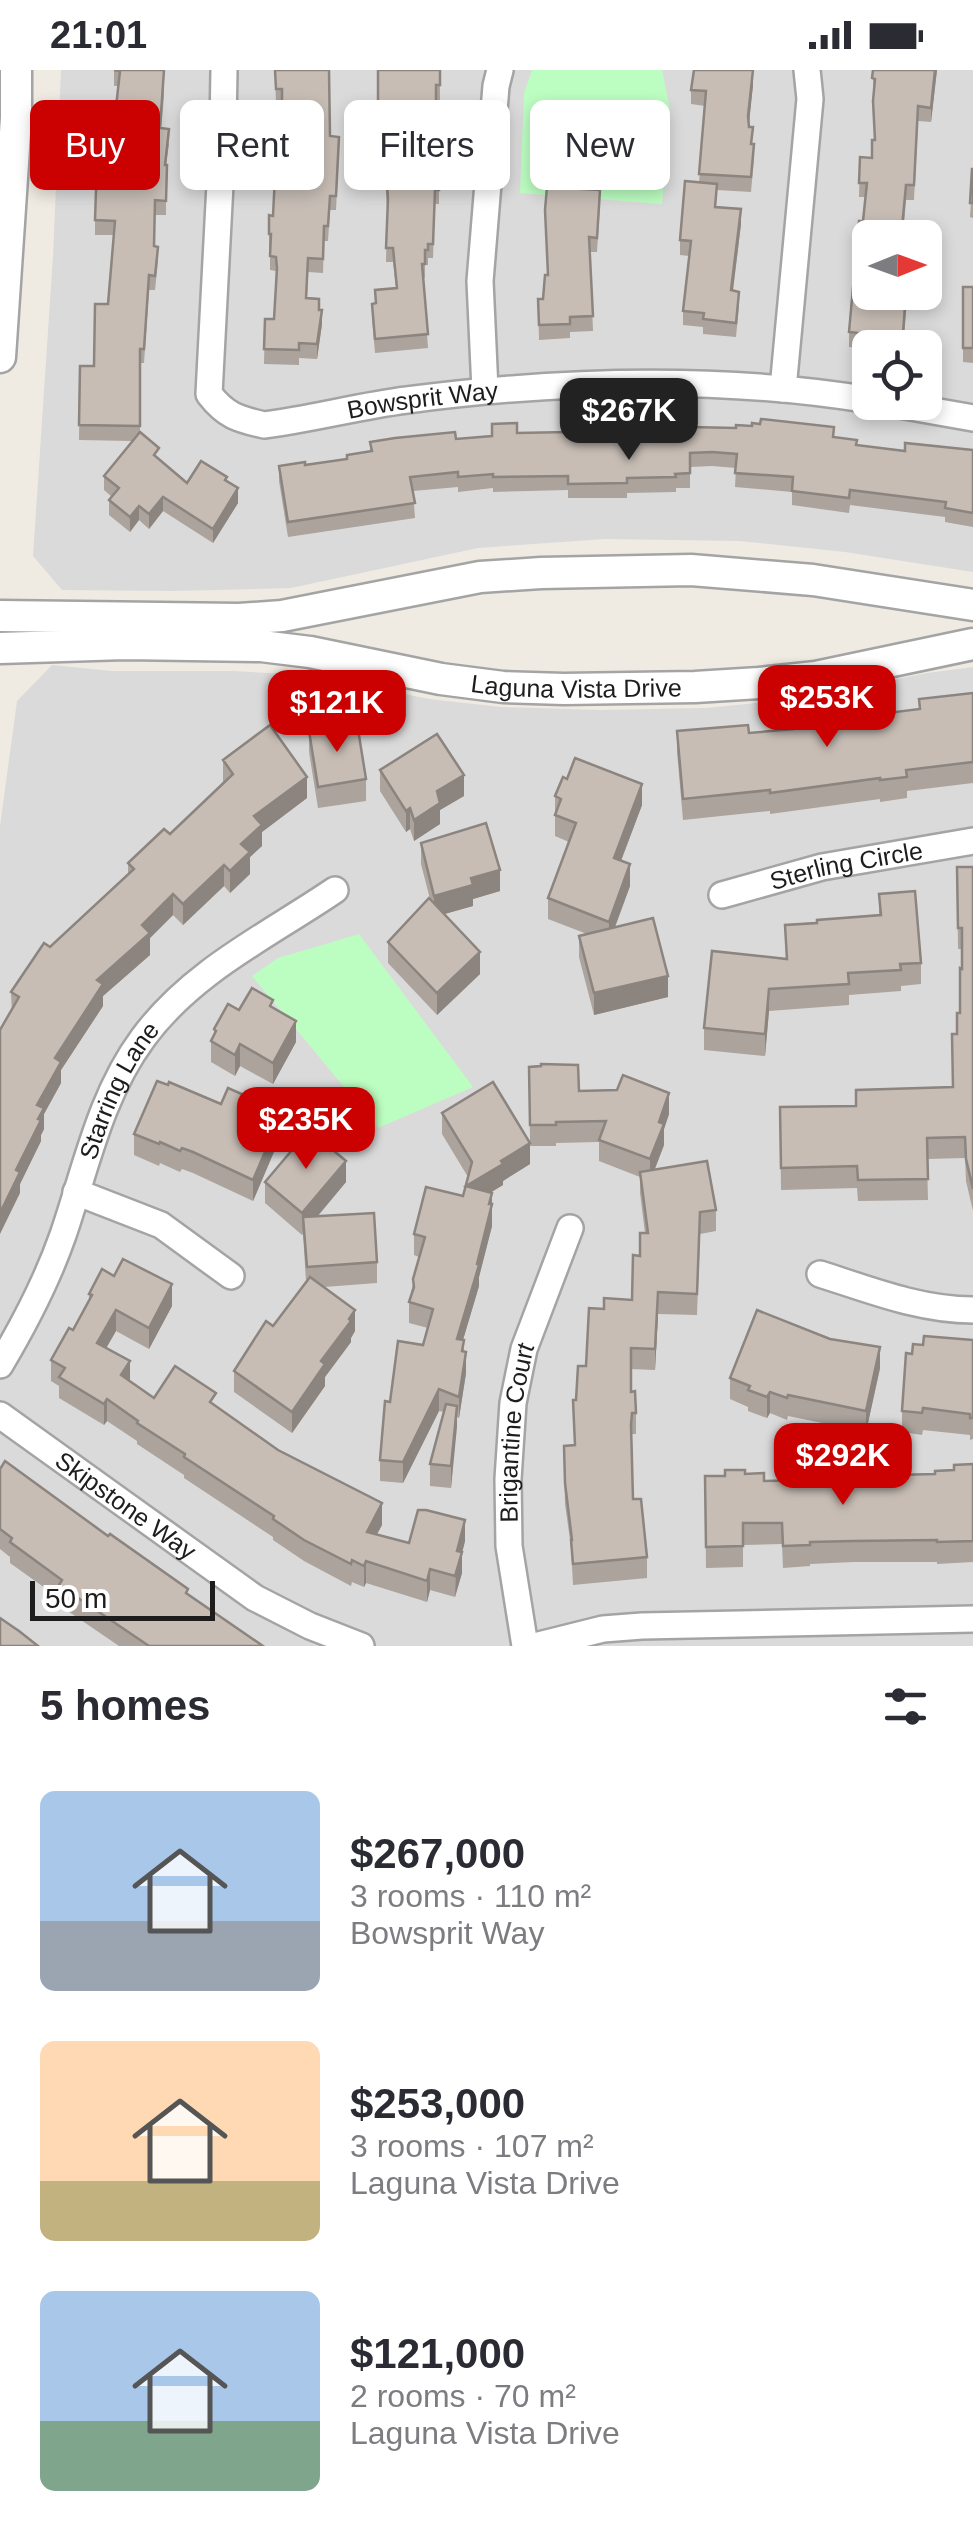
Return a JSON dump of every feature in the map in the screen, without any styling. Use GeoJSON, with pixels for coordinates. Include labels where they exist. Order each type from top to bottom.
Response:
{"type":"FeatureCollection","features":[{"type":"Feature","properties":{"kind":"street"},"geometry":{"type":"LineString","coordinates":[[0,358],[16,70]]}},
{"type":"Feature","properties":{"kind":"street","name":"Bowsprit Way"},"geometry":{"type":"LineString","coordinates":[[224,70],[209,394],[221,409],[240,420],[264,425],[400,400],[582,385],[686,384],[852,398]]}},
{"type":"Feature","properties":{"kind":"street"},"geometry":{"type":"LineString","coordinates":[[485,390],[480,281],[500,70]]}},
{"type":"Feature","properties":{"kind":"street"},"geometry":{"type":"LineString","coordinates":[[782,389],[810,100],[806,70]]}},
{"type":"Feature","properties":{"kind":"street"},"geometry":{"type":"LineString","coordinates":[[942,413],[973,418]]}},
{"type":"Feature","properties":{"kind":"street"},"geometry":{"type":"LineString","coordinates":[[0,616],[239,620],[309,612],[480,577],[691,570],[814,580],[973,606]]}},
{"type":"Feature","properties":{"kind":"street","name":"Laguna Vista Drive"},"geometry":{"type":"LineString","coordinates":[[0,648],[124,644],[261,646],[441,679],[564,689],[759,684],[816,677],[973,644]]}},
{"type":"Feature","properties":{"kind":"street","name":"Sterling Circle"},"geometry":{"type":"LineString","coordinates":[[722,895],[822,868],[973,841]]}},
{"type":"Feature","properties":{"kind":"street","name":"Starring Lane"},"geometry":{"type":"LineString","coordinates":[[0,1365],[49,1274],[97,1126],[142,1039],[175,1000],[209,973],[335,890]]}},
{"type":"Feature","properties":{"kind":"street"},"geometry":{"type":"LineString","coordinates":[[76,1192],[161,1224],[231,1276]]}},
{"type":"Feature","properties":{"kind":"street","name":"Brigantine Court"},"geometry":{"type":"LineString","coordinates":[[526,1646],[509,1546],[513,1404],[524,1348],[570,1228]]}},
{"type":"Feature","properties":{"kind":"street"},"geometry":{"type":"LineString","coordinates":[[820,1274],[898,1300],[946,1310],[973,1310]]}},
{"type":"Feature","properties":{"kind":"street","name":"Skipstone Way"},"geometry":{"type":"LineString","coordinates":[[0,1415],[254,1598],[361,1646]]}},
{"type":"Feature","properties":{"kind":"street"},"geometry":{"type":"LineString","coordinates":[[535,1646],[604,1629],[642,1626],[973,1619]]}},
{"type":"Feature","properties":{"kind":"shaded area"},"geometry":{"type":"Polygon","coordinates":[[[61,70],[973,70],[973,572],[740,541],[605,539],[478,548],[291,588],[62,590],[33,556],[56,190],[160,190],[160,100],[60,100],[61,70]]]}},
{"type":"Feature","properties":{"kind":"shaded area"},"geometry":{"type":"Polygon","coordinates":[[[52,665],[112,671],[285,674],[429,699],[501,707],[601,710],[706,708],[795,699],[973,667],[973,1646],[0,1646],[0,826],[17,701],[52,665]]]}},
{"type":"Feature","properties":{"kind":"green space"},"geometry":{"type":"Polygon","coordinates":[[[532,70],[662,70],[668,100],[530,100],[530,190],[663,190],[662,204],[520,193],[524,93],[532,70]]]}},
{"type":"Feature","properties":{"kind":"green space"},"geometry":{"type":"Polygon","coordinates":[[[359,934],[473,1087],[378,1128],[252,976],[278,958],[359,934]]]}},
{"type":"Feature","properties":{"kind":"building"},"geometry":{"type":"Polygon","coordinates":[[[114,70],[164,70],[160,128],[160,100],[117,100],[120,71],[114,70]]]}},
{"type":"Feature","properties":{"kind":"building"},"geometry":{"type":"Polygon","coordinates":[[[275,70],[329,70],[330,136],[339,137],[336,196],[330,196],[323,259],[308,258],[306,298],[319,299],[322,310],[317,344],[299,343],[299,350],[264,349],[265,319],[274,319],[277,268],[276,257],[270,256],[269,215],[273,216],[274,190],[324,190],[324,100],[282,100],[282,89],[276,89],[275,70]]]}},
{"type":"Feature","properties":{"kind":"building"},"geometry":{"type":"Polygon","coordinates":[[[378,70],[440,70],[436,100],[378,100],[378,70]]]}},
{"type":"Feature","properties":{"kind":"building"},"geometry":{"type":"Polygon","coordinates":[[[694,70],[753,70],[748,116],[754,144],[751,177],[699,174],[706,91],[691,90],[694,70]]]}},
{"type":"Feature","properties":{"kind":"building"},"geometry":{"type":"Polygon","coordinates":[[[873,70],[935,70],[931,108],[918,106],[914,185],[906,185],[903,220],[863,220],[867,183],[859,183],[860,157],[872,158],[875,140],[873,70]]]}},
{"type":"Feature","properties":{"kind":"building"},"geometry":{"type":"Polygon","coordinates":[[[160,128],[169,129],[166,201],[155,200],[154,246],[158,247],[155,276],[149,275],[144,349],[140,349],[140,426],[79,425],[80,366],[94,366],[95,304],[108,304],[115,221],[95,220],[96,190],[160,190],[160,128]]]}},
{"type":"Feature","properties":{"kind":"building"},"geometry":{"type":"Polygon","coordinates":[[[972,169],[973,203],[970,203],[972,169]]]}},
{"type":"Feature","properties":{"kind":"building"},"geometry":{"type":"Polygon","coordinates":[[[685,181],[717,184],[715,207],[741,209],[731,290],[739,292],[736,323],[703,319],[704,313],[683,311],[691,241],[680,240],[685,181]]]}},
{"type":"Feature","properties":{"kind":"building"},"geometry":{"type":"Polygon","coordinates":[[[387,190],[435,190],[433,244],[428,244],[422,264],[428,334],[375,339],[375,290],[397,288],[393,248],[386,248],[387,190]]]}},
{"type":"Feature","properties":{"kind":"building"},"geometry":{"type":"Polygon","coordinates":[[[547,190],[600,190],[597,238],[589,237],[593,316],[570,317],[570,324],[539,325],[538,299],[543,299],[548,275],[547,190]]]}},
{"type":"Feature","properties":{"kind":"building"},"geometry":{"type":"Polygon","coordinates":[[[963,287],[973,287],[973,348],[963,348],[963,287]]]}},
{"type":"Feature","properties":{"kind":"building"},"geometry":{"type":"Polygon","coordinates":[[[852,299],[852,310],[905,310],[903,330],[849,332],[852,299]]]}},
{"type":"Feature","properties":{"kind":"building"},"geometry":{"type":"Polygon","coordinates":[[[761,419],[834,427],[833,437],[857,440],[856,445],[905,451],[905,443],[973,450],[973,513],[945,508],[946,502],[850,490],[849,498],[792,491],[793,477],[735,473],[737,454],[712,452],[690,453],[690,473],[627,478],[627,483],[568,484],[568,476],[458,477],[458,472],[410,477],[415,503],[288,522],[279,466],[347,459],[347,455],[372,451],[370,442],[395,438],[455,432],[456,439],[492,436],[492,424],[517,423],[517,433],[568,432],[568,425],[591,422],[665,421],[690,423],[690,427],[736,428],[760,424],[761,419]]]}},
{"type":"Feature","properties":{"kind":"building"},"geometry":{"type":"Polygon","coordinates":[[[140,432],[159,448],[154,455],[187,483],[201,461],[238,488],[213,529],[163,497],[149,514],[139,506],[130,517],[109,500],[119,488],[104,476],[140,432]]]}},
{"type":"Feature","properties":{"kind":"building"},"geometry":{"type":"Polygon","coordinates":[[[973,693],[973,762],[906,770],[907,777],[683,799],[677,731],[748,725],[749,733],[793,729],[793,725],[920,709],[919,699],[973,693]]]}},
{"type":"Feature","properties":{"kind":"building"},"geometry":{"type":"Polygon","coordinates":[[[357,723],[366,779],[318,787],[309,731],[357,723]]]}},
{"type":"Feature","properties":{"kind":"building"},"geometry":{"type":"Polygon","coordinates":[[[270,725],[307,777],[254,816],[262,825],[241,844],[250,852],[230,871],[224,865],[183,904],[173,894],[142,925],[150,933],[97,980],[103,984],[55,1058],[61,1062],[37,1105],[44,1108],[38,1119],[41,1120],[0,1213],[0,1030],[19,997],[11,992],[44,943],[50,947],[134,869],[128,863],[164,829],[170,834],[233,774],[223,760],[270,725]]]}},
{"type":"Feature","properties":{"kind":"building"},"geometry":{"type":"Polygon","coordinates":[[[437,734],[464,775],[437,791],[440,803],[414,820],[410,808],[406,811],[380,770],[437,734]]]}},
{"type":"Feature","properties":{"kind":"building"},"geometry":{"type":"Polygon","coordinates":[[[575,758],[642,784],[614,858],[630,864],[609,922],[548,898],[576,823],[555,815],[561,799],[555,796],[575,758]]]}},
{"type":"Feature","properties":{"kind":"building"},"geometry":{"type":"Polygon","coordinates":[[[486,823],[500,870],[471,878],[473,885],[434,896],[421,843],[486,823]]]}},
{"type":"Feature","properties":{"kind":"building"},"geometry":{"type":"Polygon","coordinates":[[[957,867],[973,867],[973,1189],[965,1137],[927,1138],[928,1179],[858,1180],[857,1166],[781,1168],[780,1107],[856,1106],[856,1090],[953,1087],[952,1034],[957,1034],[962,969],[957,867]]]}},
{"type":"Feature","properties":{"kind":"building"},"geometry":{"type":"Polygon","coordinates":[[[915,891],[921,963],[900,964],[901,970],[848,973],[849,984],[769,989],[765,1034],[704,1028],[712,951],[787,959],[785,925],[881,915],[879,894],[915,891]]]}},
{"type":"Feature","properties":{"kind":"building"},"geometry":{"type":"Polygon","coordinates":[[[429,898],[480,952],[437,993],[388,942],[429,898]]]}},
{"type":"Feature","properties":{"kind":"building"},"geometry":{"type":"Polygon","coordinates":[[[653,918],[668,976],[594,993],[579,936],[653,918]]]}},
{"type":"Feature","properties":{"kind":"building"},"geometry":{"type":"Polygon","coordinates":[[[252,988],[273,1000],[270,1006],[296,1021],[273,1063],[240,1044],[235,1055],[211,1041],[228,1004],[239,1010],[252,988]]]}},
{"type":"Feature","properties":{"kind":"building"},"geometry":{"type":"Polygon","coordinates":[[[578,1065],[579,1091],[617,1090],[623,1075],[669,1093],[659,1122],[664,1124],[650,1159],[599,1140],[606,1121],[530,1125],[529,1067],[578,1065]]]}},
{"type":"Feature","properties":{"kind":"building"},"geometry":{"type":"Polygon","coordinates":[[[157,1081],[168,1085],[169,1082],[221,1104],[228,1088],[282,1112],[253,1180],[193,1152],[134,1134],[157,1081]]]}},
{"type":"Feature","properties":{"kind":"building"},"geometry":{"type":"Polygon","coordinates":[[[493,1082],[530,1143],[466,1186],[492,1193],[492,1204],[457,1339],[464,1340],[462,1351],[466,1352],[459,1397],[439,1389],[403,1462],[380,1460],[385,1401],[390,1402],[398,1341],[423,1345],[433,1309],[409,1302],[425,1237],[414,1234],[426,1187],[463,1196],[472,1162],[442,1113],[493,1082]]]}},
{"type":"Feature","properties":{"kind":"building"},"geometry":{"type":"Polygon","coordinates":[[[309,1130],[346,1161],[302,1213],[265,1182],[309,1130]]]}},
{"type":"Feature","properties":{"kind":"building"},"geometry":{"type":"Polygon","coordinates":[[[707,1161],[716,1210],[700,1212],[697,1294],[658,1292],[655,1349],[631,1348],[631,1392],[635,1391],[636,1413],[632,1413],[631,1425],[633,1499],[641,1499],[647,1557],[573,1564],[564,1446],[575,1445],[573,1400],[578,1366],[586,1366],[589,1308],[604,1309],[604,1298],[632,1300],[633,1255],[640,1256],[640,1233],[648,1233],[640,1172],[707,1161]]]}},
{"type":"Feature","properties":{"kind":"building"},"geometry":{"type":"Polygon","coordinates":[[[374,1213],[377,1262],[307,1267],[303,1217],[374,1213]]]}},
{"type":"Feature","properties":{"kind":"building"},"geometry":{"type":"Polygon","coordinates":[[[123,1259],[172,1284],[149,1328],[116,1310],[97,1343],[130,1361],[121,1375],[154,1398],[175,1366],[216,1393],[210,1402],[278,1450],[382,1503],[367,1532],[409,1543],[418,1510],[465,1520],[455,1576],[430,1569],[427,1581],[366,1561],[364,1566],[352,1560],[351,1564],[304,1540],[107,1399],[104,1404],[59,1377],[65,1368],[51,1360],[69,1328],[73,1330],[102,1269],[114,1276],[123,1259]]]}},
{"type":"Feature","properties":{"kind":"building"},"geometry":{"type":"Polygon","coordinates":[[[310,1277],[355,1310],[292,1412],[234,1371],[266,1321],[273,1326],[310,1277]]]}},
{"type":"Feature","properties":{"kind":"building"},"geometry":{"type":"Polygon","coordinates":[[[757,1310],[830,1339],[880,1347],[866,1411],[770,1392],[767,1397],[730,1378],[757,1310]]]}},
{"type":"Feature","properties":{"kind":"building"},"geometry":{"type":"Polygon","coordinates":[[[924,1336],[973,1340],[973,1418],[970,1414],[923,1408],[922,1413],[902,1411],[906,1353],[912,1354],[913,1344],[923,1345],[924,1336]]]}},
{"type":"Feature","properties":{"kind":"building"},"geometry":{"type":"Polygon","coordinates":[[[446,1404],[457,1406],[451,1466],[430,1464],[446,1404]]]}},
{"type":"Feature","properties":{"kind":"building"},"geometry":{"type":"Polygon","coordinates":[[[5,1461],[263,1646],[149,1646],[59,1585],[62,1580],[10,1542],[12,1538],[0,1529],[0,1469],[5,1461]]]}},
{"type":"Feature","properties":{"kind":"building"},"geometry":{"type":"Polygon","coordinates":[[[973,1464],[973,1541],[810,1542],[783,1546],[782,1523],[743,1523],[743,1546],[706,1547],[705,1476],[745,1470],[745,1474],[764,1473],[764,1481],[852,1479],[935,1474],[954,1470],[954,1465],[973,1464]]]}},
{"type":"Feature","properties":{"kind":"building"},"geometry":{"type":"Polygon","coordinates":[[[0,1618],[19,1631],[38,1646],[0,1646],[0,1618]]]}}]}
